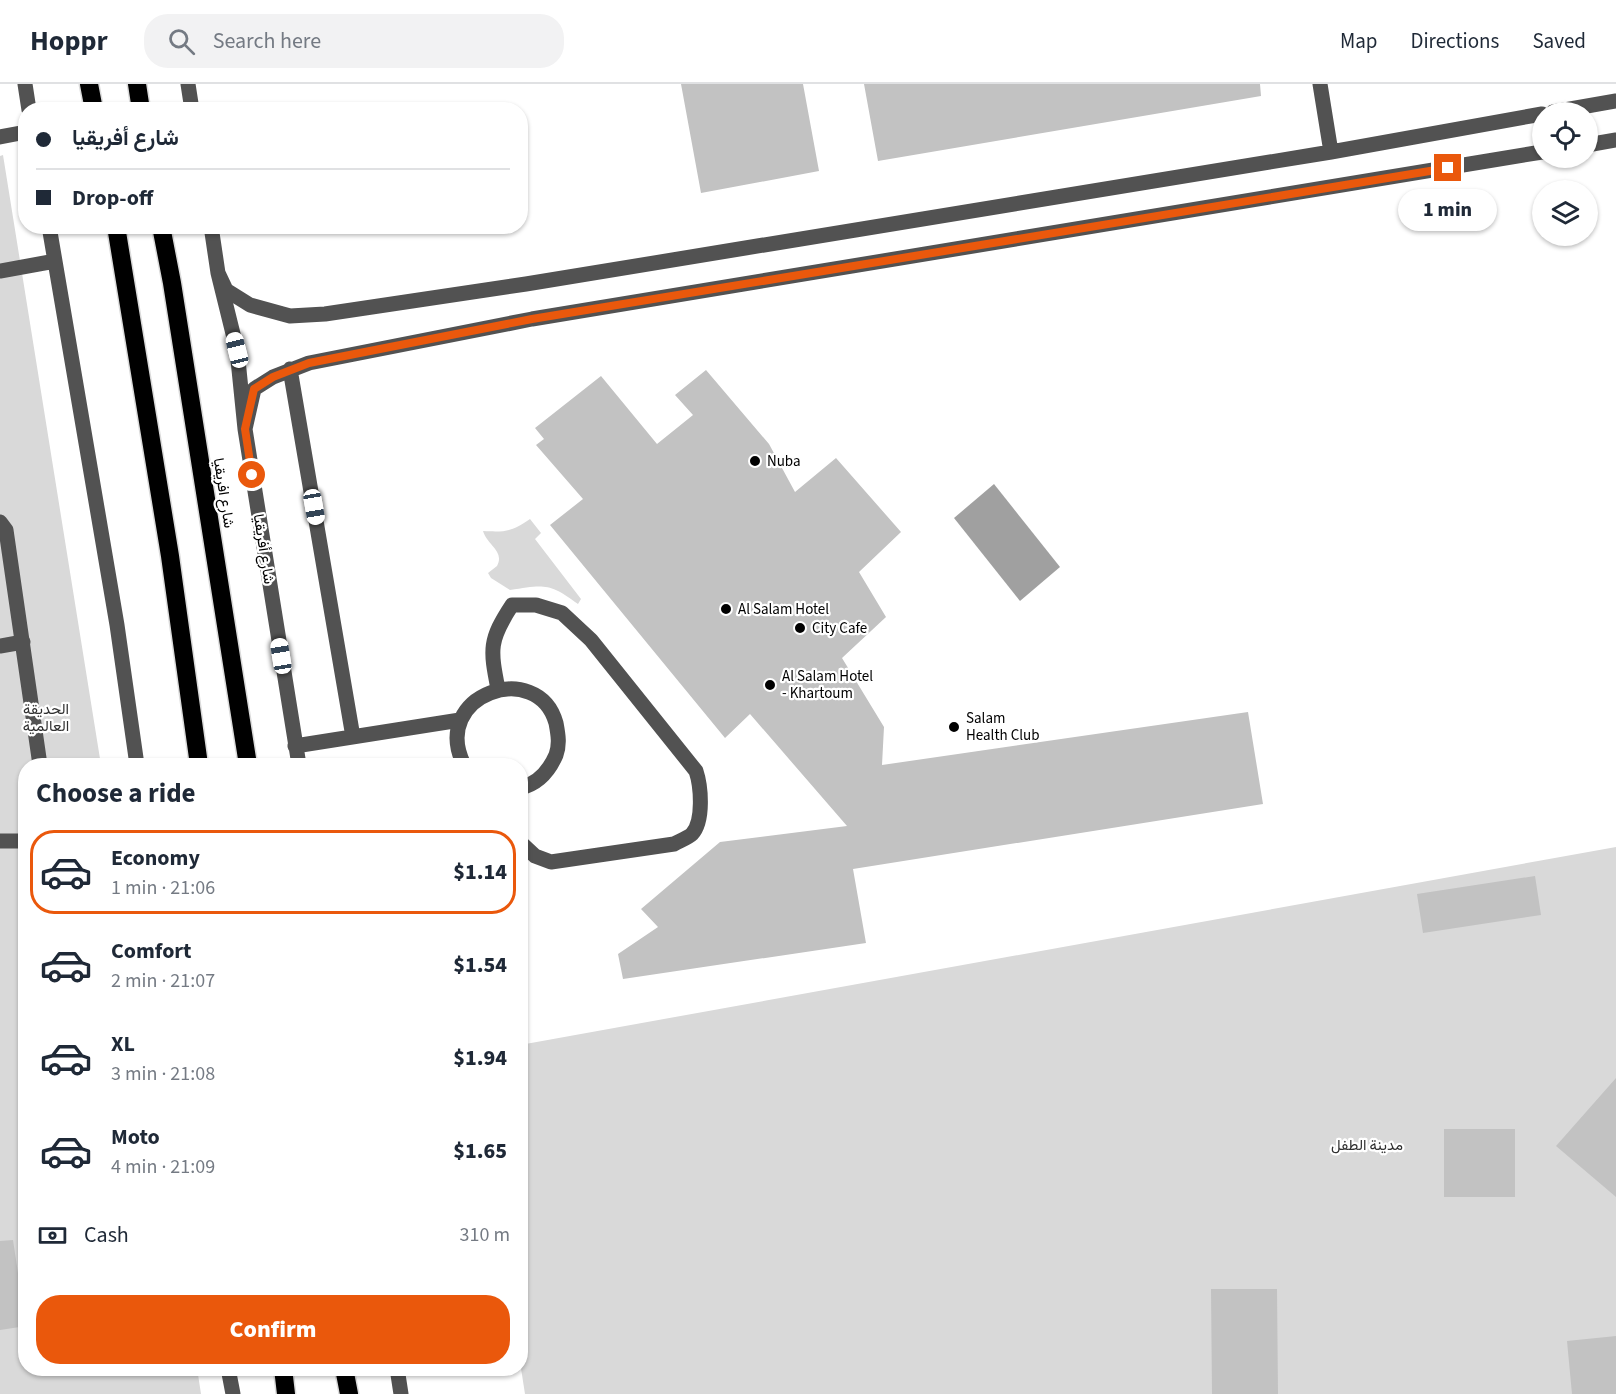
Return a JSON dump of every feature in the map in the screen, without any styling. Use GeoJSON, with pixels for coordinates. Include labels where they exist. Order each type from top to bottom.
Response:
{"type":"FeatureCollection","features":[{"type":"Feature","properties":{"kind":"highway"},"geometry":{"type":"LineString","coordinates":[[89,84],[92,102]]}},
{"type":"Feature","properties":{"kind":"highway"},"geometry":{"type":"LineString","coordinates":[[136,84],[139,102]]}},
{"type":"Feature","properties":{"kind":"highway"},"geometry":{"type":"LineString","coordinates":[[117,234],[170,556],[198,758]]}},
{"type":"Feature","properties":{"kind":"highway","name":"شارع افريقيا"},"geometry":{"type":"LineString","coordinates":[[163,234],[247,758]]}},
{"type":"Feature","properties":{"kind":"highway"},"geometry":{"type":"LineString","coordinates":[[284,1376],[286,1394]]}},
{"type":"Feature","properties":{"kind":"highway"},"geometry":{"type":"LineString","coordinates":[[346,1376],[349,1394]]}},
{"type":"Feature","properties":{"kind":"street"},"geometry":{"type":"LineString","coordinates":[[25,84],[28,102]]}},
{"type":"Feature","properties":{"kind":"street"},"geometry":{"type":"LineString","coordinates":[[188,84],[191,102]]}},
{"type":"Feature","properties":{"kind":"street"},"geometry":{"type":"LineString","coordinates":[[1320,84],[1331,152]]}},
{"type":"Feature","properties":{"kind":"street"},"geometry":{"type":"LineString","coordinates":[[1598,104],[1616,101]]}},
{"type":"Feature","properties":{"kind":"street"},"geometry":{"type":"LineString","coordinates":[[218,273],[226,290],[250,305],[290,316],[324,314],[537,282],[1331,152],[1532,116]]}},
{"type":"Feature","properties":{"kind":"street"},"geometry":{"type":"LineString","coordinates":[[0,136],[18,133]]}},
{"type":"Feature","properties":{"kind":"street"},"geometry":{"type":"LineString","coordinates":[[1598,143],[1616,140]]}},
{"type":"Feature","properties":{"kind":"street"},"geometry":{"type":"LineString","coordinates":[[245,429],[254,389],[290,369],[309,363],[532,319],[1532,154]]}},
{"type":"Feature","properties":{"kind":"street"},"geometry":{"type":"LineString","coordinates":[[50,234],[117,625],[136,758]]}},
{"type":"Feature","properties":{"kind":"street","name":"شارع أفريقيا"},"geometry":{"type":"LineString","coordinates":[[212,234],[218,273],[237,350],[245,429],[298,758]]}},
{"type":"Feature","properties":{"kind":"street"},"geometry":{"type":"LineString","coordinates":[[0,271],[55,261]]}},
{"type":"Feature","properties":{"kind":"street"},"geometry":{"type":"LineString","coordinates":[[290,369],[353,737]]}},
{"type":"Feature","properties":{"kind":"street"},"geometry":{"type":"LineString","coordinates":[[0,522],[6,530],[39,758]]}},
{"type":"Feature","properties":{"kind":"street"},"geometry":{"type":"LineString","coordinates":[[498,689],[492,644],[499,625],[512,604],[536,604],[562,613],[591,640],[696,771],[700,783],[699,816],[692,834],[674,844],[551,861],[535,856],[528,849]]}},
{"type":"Feature","properties":{"kind":"street"},"geometry":{"type":"LineString","coordinates":[[0,646],[24,642]]}},
{"type":"Feature","properties":{"kind":"street"},"geometry":{"type":"LineString","coordinates":[[460,758],[457,745],[460,720],[469,706],[482,695],[498,689],[515,689],[531,694],[544,704],[554,718],[559,734],[557,751],[551,766],[540,779],[528,784]]}},
{"type":"Feature","properties":{"kind":"street"},"geometry":{"type":"LineString","coordinates":[[295,746],[460,720]]}},
{"type":"Feature","properties":{"kind":"street"},"geometry":{"type":"LineString","coordinates":[[0,841],[18,841]]}},
{"type":"Feature","properties":{"kind":"street"},"geometry":{"type":"LineString","coordinates":[[229,1376],[232,1394]]}},
{"type":"Feature","properties":{"kind":"street"},"geometry":{"type":"LineString","coordinates":[[398,1376],[401,1394]]}},
{"type":"Feature","properties":{"kind":"green space","name":"الحديقة العالمية"},"geometry":{"type":"Polygon","coordinates":[[[3,155],[100,758],[18,758],[18,1376],[198,1376],[201,1394],[0,1394],[0,156],[3,155]]]}},
{"type":"Feature","properties":{"kind":"green space"},"geometry":{"type":"Polygon","coordinates":[[[530,519],[541,533],[535,539],[581,599],[578,604],[560,592],[546,587],[510,590],[491,578],[488,573],[497,566],[499,556],[483,531],[508,530],[530,519]]]}},
{"type":"Feature","properties":{"kind":"green space","name":"مدينة الطفل"},"geometry":{"type":"Polygon","coordinates":[[[1616,847],[1616,1394],[525,1394],[522,1376],[528,1376],[528,1044],[1616,847]]]}},
{"type":"Feature","properties":{"kind":"shaded area"},"geometry":{"type":"Polygon","coordinates":[[[994,484],[1060,567],[1020,601],[954,518],[994,484]]]}},
{"type":"Feature","properties":{"kind":"building"},"geometry":{"type":"Polygon","coordinates":[[[681,84],[803,84],[819,171],[701,193],[681,84]]]}},
{"type":"Feature","properties":{"kind":"building"},"geometry":{"type":"Polygon","coordinates":[[[864,84],[1260,84],[1261,96],[878,161],[864,84]]]}},
{"type":"Feature","properties":{"kind":"building","name":"Al Salam Hotel - Khartoum"},"geometry":{"type":"Polygon","coordinates":[[[706,370],[769,444],[795,492],[836,458],[901,532],[859,572],[886,617],[842,658],[884,727],[882,765],[1248,712],[1263,804],[853,869],[866,943],[623,979],[618,954],[658,927],[641,909],[720,842],[847,826],[750,714],[725,738],[550,525],[583,499],[536,445],[544,439],[535,428],[601,376],[657,444],[693,415],[675,395],[706,370]]]}},
{"type":"Feature","properties":{"kind":"building"},"geometry":{"type":"Polygon","coordinates":[[[1535,876],[1541,915],[1423,933],[1417,894],[1535,876]]]}},
{"type":"Feature","properties":{"kind":"building"},"geometry":{"type":"Polygon","coordinates":[[[1616,1078],[1616,1197],[1556,1146],[1616,1078]]]}},
{"type":"Feature","properties":{"kind":"building"},"geometry":{"type":"Polygon","coordinates":[[[1444,1129],[1515,1129],[1515,1197],[1444,1197],[1444,1129]]]}},
{"type":"Feature","properties":{"kind":"building"},"geometry":{"type":"Polygon","coordinates":[[[13,1240],[18,1273],[18,1327],[0,1330],[0,1241],[13,1240]]]}},
{"type":"Feature","properties":{"kind":"building"},"geometry":{"type":"Polygon","coordinates":[[[1211,1289],[1277,1289],[1278,1394],[1212,1394],[1211,1289]]]}},
{"type":"Feature","properties":{"kind":"building"},"geometry":{"type":"Polygon","coordinates":[[[1616,1336],[1616,1394],[1572,1394],[1567,1341],[1616,1336]]]}},
{"type":"Feature","properties":{"kind":"place","name":"Nuba"},"geometry":{"type":"Point","coordinates":[755,461]}},
{"type":"Feature","properties":{"kind":"place","name":"Al Salam Hotel"},"geometry":{"type":"Point","coordinates":[726,609]}},
{"type":"Feature","properties":{"kind":"place","name":"City Cafe"},"geometry":{"type":"Point","coordinates":[800,628]}},
{"type":"Feature","properties":{"kind":"place","name":"Al Salam Hotel - Khartoum"},"geometry":{"type":"Point","coordinates":[770,685]}},
{"type":"Feature","properties":{"kind":"place","name":"Salam Health Club"},"geometry":{"type":"Point","coordinates":[954,727]}},
{"type":"Feature","properties":{"kind":"route"},"geometry":{"type":"LineString","coordinates":[[252,475],[245,429],[254,389],[273,377],[309,363],[532,319],[1448,168]]}}]}
